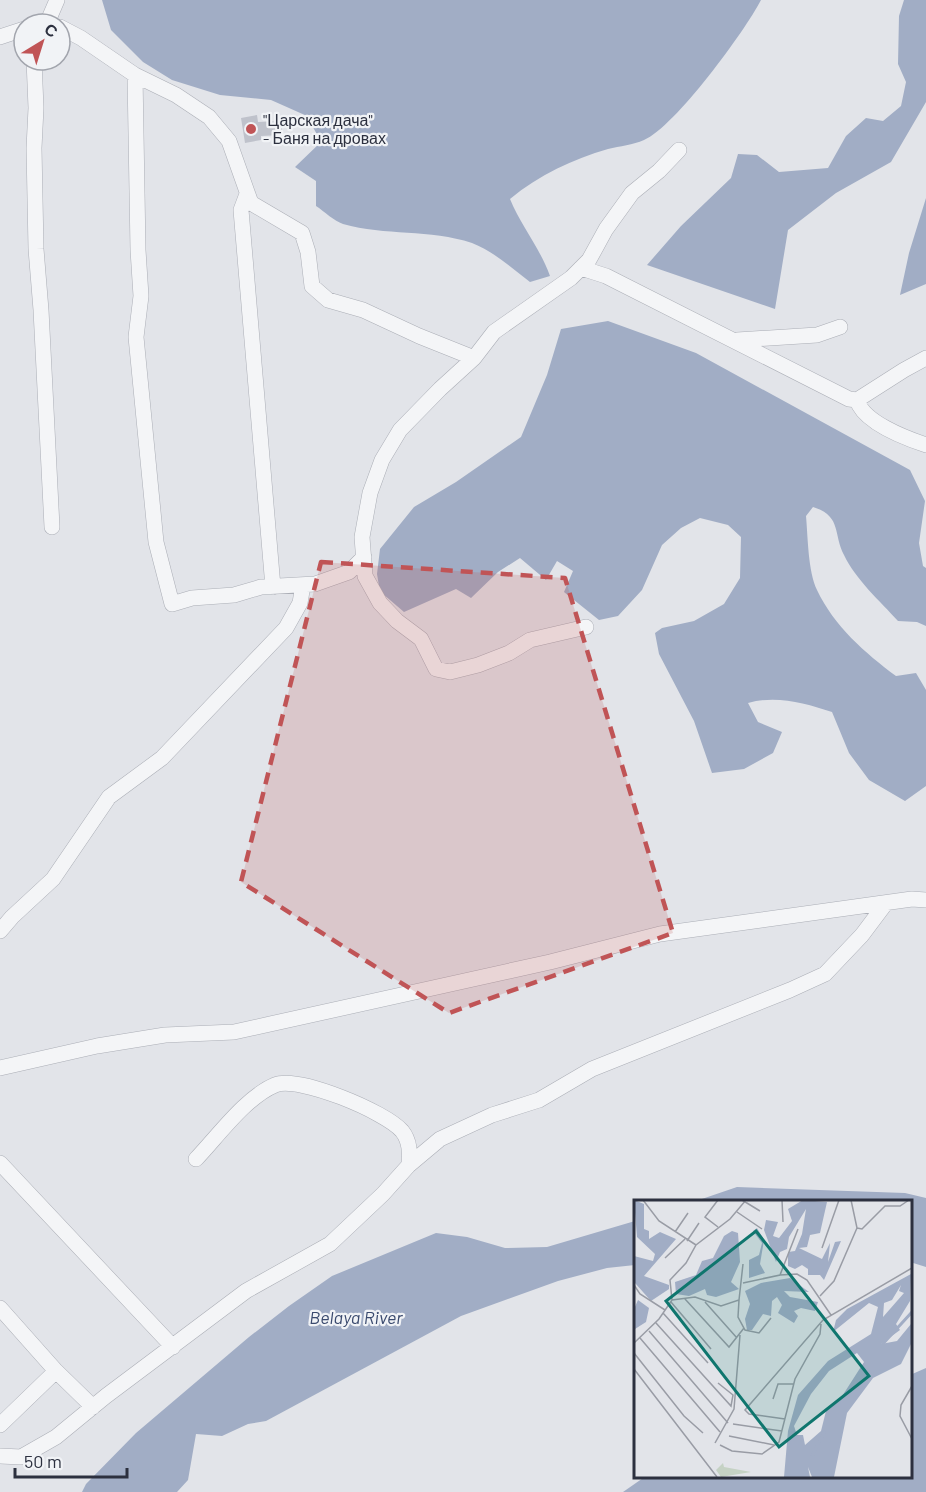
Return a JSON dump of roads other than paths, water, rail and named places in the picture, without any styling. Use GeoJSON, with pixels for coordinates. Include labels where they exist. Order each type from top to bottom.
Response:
{"type":"FeatureCollection","features":[{"type":"Feature","properties":{"kind":"lane"},"geometry":{"type":"LineString","coordinates":[[72,34],[135,75],[176,95],[209,117],[229,141],[251,203],[302,233],[308,252],[312,286],[327,300],[363,310],[474,358]]}},
{"type":"Feature","properties":{"kind":"lane"},"geometry":{"type":"LineString","coordinates":[[34,72],[36,249],[52,527]]}},
{"type":"Feature","properties":{"kind":"lane"},"geometry":{"type":"LineString","coordinates":[[135,75],[141,296],[136,337],[156,542],[172,604],[192,598],[234,595],[261,587],[315,584],[349,572],[364,557]]}},
{"type":"Feature","properties":{"kind":"lane"},"geometry":{"type":"LineString","coordinates":[[586,627],[530,640],[509,653],[478,665],[450,672],[435,669],[421,639],[397,621],[380,603],[365,576],[362,537],[369,493],[382,460],[400,430],[474,358],[494,332],[571,278],[589,260],[606,229],[632,193],[659,171],[679,150]]}},
{"type":"Feature","properties":{"kind":"lane"},"geometry":{"type":"LineString","coordinates":[[248,194],[241,210],[273,587]]}},
{"type":"Feature","properties":{"kind":"lane"},"geometry":{"type":"LineString","coordinates":[[581,268],[606,276],[849,399],[857,400],[926,358]]}},
{"type":"Feature","properties":{"kind":"lane"},"geometry":{"type":"LineString","coordinates":[[734,340],[817,335],[840,327]]}},
{"type":"Feature","properties":{"kind":"lane"},"geometry":{"type":"LineString","coordinates":[[857,400],[860,408],[876,421],[904,437],[926,445]]}},
{"type":"Feature","properties":{"kind":"lane"},"geometry":{"type":"LineString","coordinates":[[0,931],[53,879],[109,797],[162,758],[286,628],[300,603],[303,585]]}},
{"type":"Feature","properties":{"kind":"lane"},"geometry":{"type":"LineString","coordinates":[[0,1068],[97,1046],[165,1035],[234,1032],[550,962],[660,934],[912,899],[926,900]]}},
{"type":"Feature","properties":{"kind":"lane"},"geometry":{"type":"LineString","coordinates":[[0,1456],[21,1457],[56,1437],[246,1291],[330,1244],[384,1194],[408,1165],[440,1139],[492,1114],[539,1100],[592,1069],[825,974],[862,935],[886,903]]}},
{"type":"Feature","properties":{"kind":"lane"},"geometry":{"type":"LineString","coordinates":[[196,1159],[253,1097],[278,1084],[301,1083],[381,1114],[402,1131],[410,1148],[408,1165]]}},
{"type":"Feature","properties":{"kind":"lane"},"geometry":{"type":"LineString","coordinates":[[0,1163],[173,1347]]}},
{"type":"Feature","properties":{"kind":"lane"},"geometry":{"type":"LineString","coordinates":[[0,1308],[56,1371],[93,1407]]}},
{"type":"Feature","properties":{"kind":"lane"},"geometry":{"type":"LineString","coordinates":[[0,1425],[56,1371]]}},
{"type":"Feature","properties":{"kind":"water"},"geometry":{"type":"Polygon","coordinates":[[[102,0],[761,0],[708,77],[657,132],[640,142],[608,149],[569,163],[533,182],[510,199],[550,276],[530,282],[495,255],[472,243],[440,236],[359,228],[333,219],[316,206],[316,181],[295,167],[321,142],[307,116],[271,100],[220,95],[172,80],[143,62],[111,30],[102,0]]]}},
{"type":"Feature","properties":{"kind":"water"},"geometry":{"type":"Polygon","coordinates":[[[904,0],[926,0],[926,102],[891,162],[836,193],[788,230],[775,309],[647,265],[681,226],[731,178],[738,154],[757,155],[779,172],[828,168],[846,136],[866,118],[883,121],[901,106],[906,82],[898,64],[899,16],[904,0]]]}},
{"type":"Feature","properties":{"kind":"water"},"geometry":{"type":"Polygon","coordinates":[[[926,198],[926,284],[900,295],[909,253],[926,198]]]}},
{"type":"Feature","properties":{"kind":"water"},"geometry":{"type":"Polygon","coordinates":[[[608,321],[696,353],[910,470],[925,501],[919,543],[923,566],[926,568],[926,626],[917,622],[898,621],[869,590],[844,555],[829,515],[813,507],[806,516],[814,582],[832,615],[851,638],[884,667],[896,676],[916,673],[926,690],[926,786],[905,801],[869,780],[849,753],[832,712],[790,701],[769,700],[748,703],[758,722],[782,732],[773,753],[744,769],[712,773],[694,721],[659,654],[655,633],[662,628],[694,621],[724,604],[740,578],[741,537],[728,525],[700,518],[681,528],[662,545],[642,590],[618,616],[599,620],[564,592],[573,571],[557,561],[546,580],[520,558],[498,572],[471,598],[456,589],[404,612],[383,594],[377,574],[380,549],[414,507],[456,482],[521,437],[547,375],[561,329],[608,321]]]}},
{"type":"Feature","properties":{"kind":"water"},"geometry":{"type":"Polygon","coordinates":[[[737,1187],[905,1193],[926,1198],[926,1267],[911,1262],[911,1200],[699,1200],[737,1187]]]}},
{"type":"Feature","properties":{"kind":"water","name":"Belaya River"},"geometry":{"type":"Polygon","coordinates":[[[634,1221],[634,1265],[607,1268],[558,1281],[461,1316],[266,1421],[248,1424],[222,1436],[196,1434],[188,1480],[177,1492],[82,1492],[86,1484],[136,1433],[249,1337],[332,1276],[436,1233],[467,1237],[505,1248],[547,1247],[634,1221]]]}},
{"type":"Feature","properties":{"kind":"water"},"geometry":{"type":"Polygon","coordinates":[[[926,1368],[926,1492],[623,1492],[645,1477],[911,1477],[911,1375],[926,1368]]]}},
{"type":"Feature","properties":{"kind":"place","name":"\"Царская дача\" - Баня на дровах"},"geometry":{"type":"Point","coordinates":[251,129]}}]}
